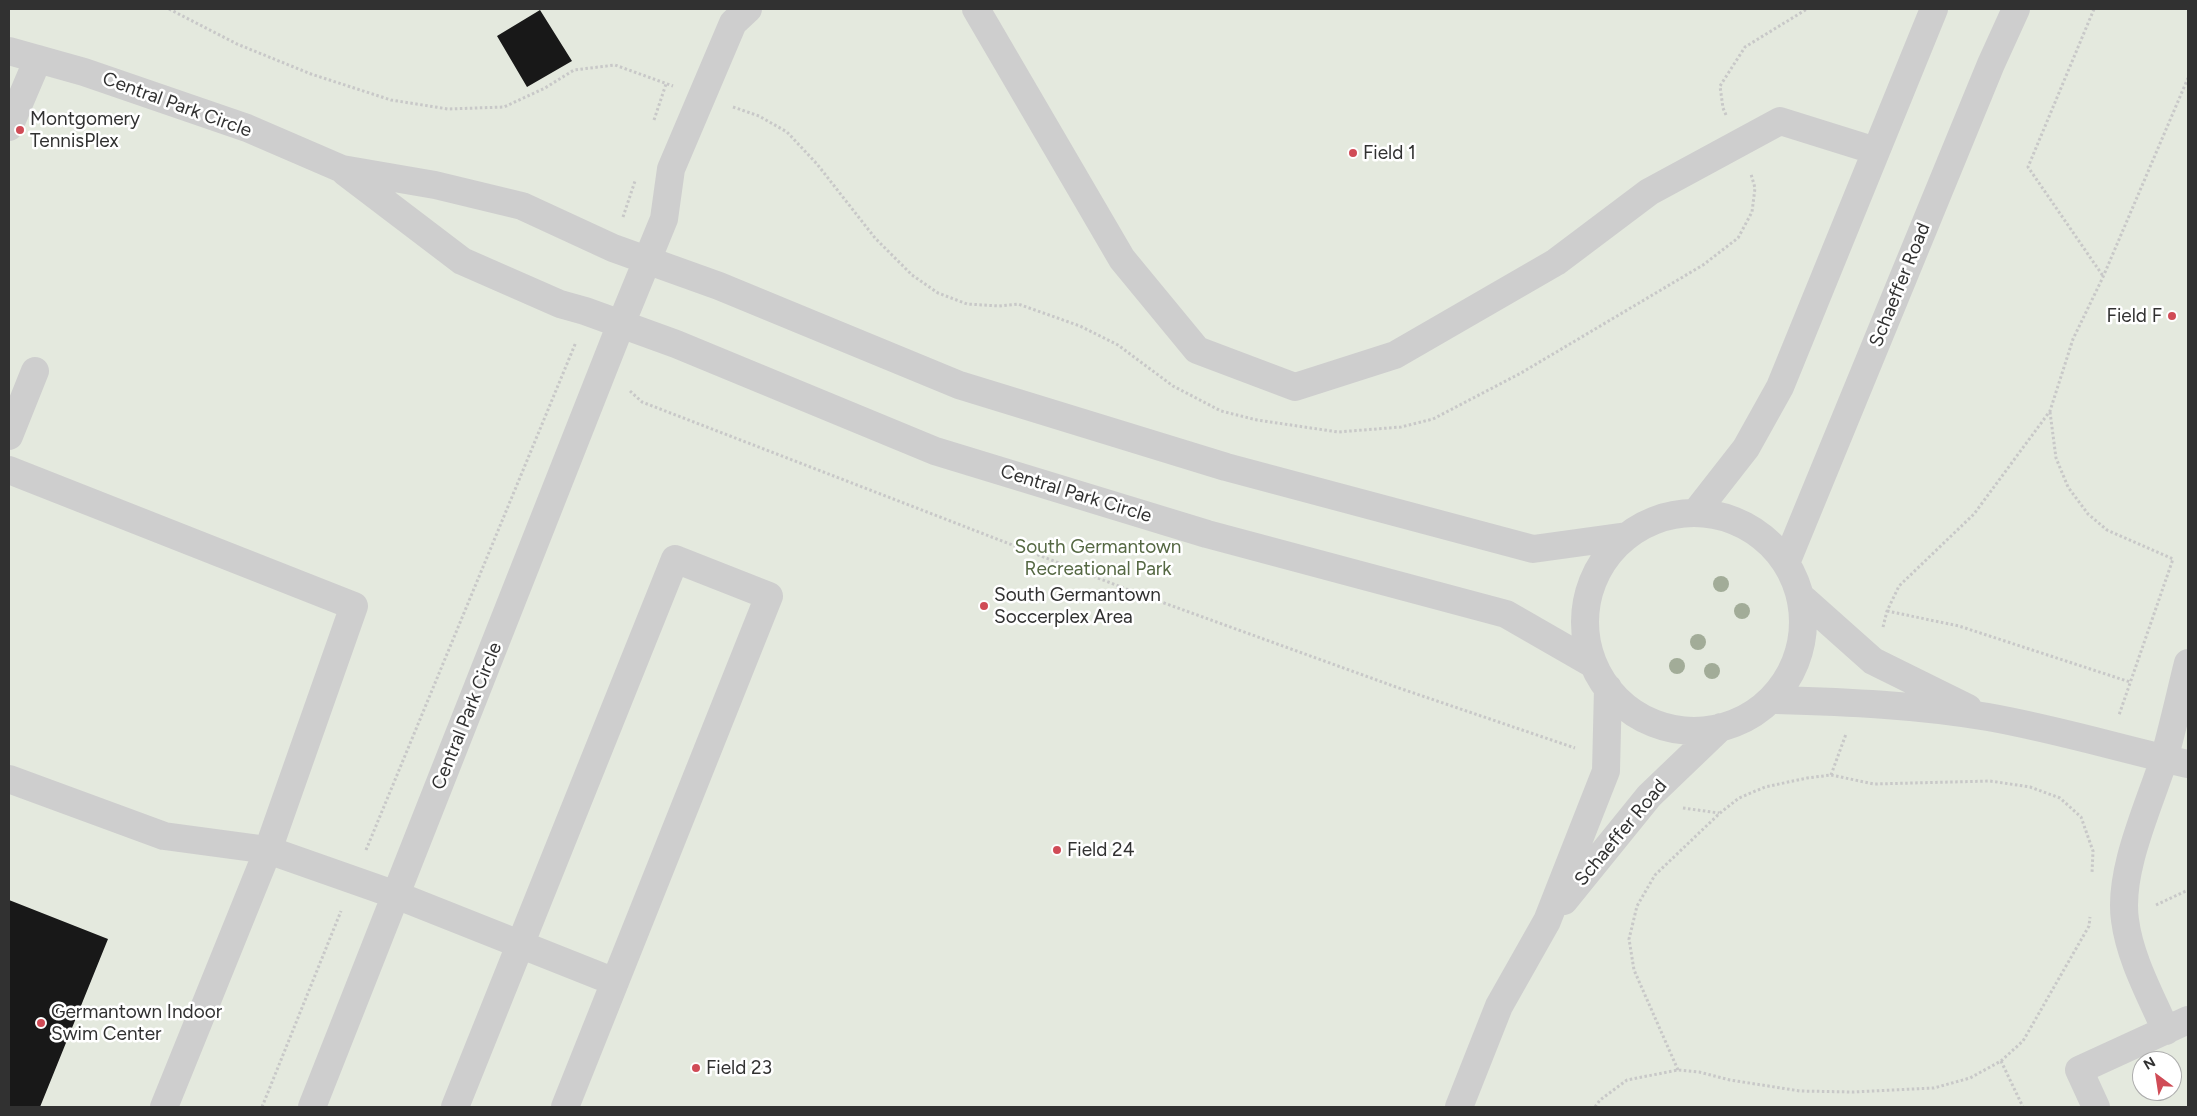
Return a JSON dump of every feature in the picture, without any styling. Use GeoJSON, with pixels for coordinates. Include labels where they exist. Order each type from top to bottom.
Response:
{"type":"FeatureCollection","features":[{"type":"Feature","properties":{"kind":"street"},"geometry":{"type":"LineString","coordinates":[[647,260],[664,219],[671,170],[733,23],[748,9]]}},
{"type":"Feature","properties":{"kind":"street"},"geometry":{"type":"LineString","coordinates":[[976,9],[1122,259],[1197,350],[1295,387],[1395,355],[1556,262],[1649,192],[1780,122],[1876,151]]}},
{"type":"Feature","properties":{"kind":"street"},"geometry":{"type":"LineString","coordinates":[[1696,512],[1746,448],[1780,387],[1934,9]]}},
{"type":"Feature","properties":{"kind":"street","name":"Schaeffer Road"},"geometry":{"type":"LineString","coordinates":[[1786,563],[1984,82],[2016,9]]}},
{"type":"Feature","properties":{"kind":"street","name":"Central Park Circle"},"geometry":{"type":"LineString","coordinates":[[9,51],[84,72],[247,128],[342,169],[435,185],[522,206],[613,248],[719,286],[958,385],[1226,467],[1533,549],[1627,536]]}},
{"type":"Feature","properties":{"kind":"street"},"geometry":{"type":"LineString","coordinates":[[9,127],[38,59]]}},
{"type":"Feature","properties":{"kind":"street","name":"Central Park Circle"},"geometry":{"type":"LineString","coordinates":[[342,169],[462,261],[560,304],[585,311],[676,344],[935,451],[1207,534],[1506,614],[1593,664]]}},
{"type":"Feature","properties":{"kind":"street","name":"Central Park Circle"},"geometry":{"type":"LineString","coordinates":[[312,1107],[647,260]]}},
{"type":"Feature","properties":{"kind":"street"},"geometry":{"type":"LineString","coordinates":[[9,436],[35,370]]}},
{"type":"Feature","properties":{"kind":"street"},"geometry":{"type":"LineString","coordinates":[[9,470],[354,606],[268,850],[164,1107]]}},
{"type":"Feature","properties":{"kind":"street"},"geometry":{"type":"LineString","coordinates":[[1696,512],[1725,517],[1757,532],[1786,563],[1800,596],[1803,630],[1796,661],[1776,700],[1751,715],[1721,727],[1690,731],[1656,724],[1631,711],[1608,688],[1593,664],[1585,631],[1588,594],[1604,560],[1627,536],[1664,517],[1696,512]]}},
{"type":"Feature","properties":{"kind":"street"},"geometry":{"type":"LineString","coordinates":[[455,1107],[675,559],[769,596],[564,1107]]}},
{"type":"Feature","properties":{"kind":"street"},"geometry":{"type":"LineString","coordinates":[[1800,596],[1872,661],[1988,717]]}},
{"type":"Feature","properties":{"kind":"street"},"geometry":{"type":"LineString","coordinates":[[2096,1107],[2079,1070],[2177,1026],[2136,961],[2125,920],[2126,890],[2132,854],[2176,761],[2188,663]]}},
{"type":"Feature","properties":{"kind":"street","name":"Schaeffer Road"},"geometry":{"type":"LineString","coordinates":[[1459,1107],[1499,1006],[1547,922],[1606,771],[1608,688]]}},
{"type":"Feature","properties":{"kind":"street"},"geometry":{"type":"LineString","coordinates":[[1776,700],[1858,702],[1988,717],[2176,761]]}},
{"type":"Feature","properties":{"kind":"street","name":"Schaeffer Road"},"geometry":{"type":"LineString","coordinates":[[1547,922],[1649,796],[1721,727]]}},
{"type":"Feature","properties":{"kind":"street"},"geometry":{"type":"LineString","coordinates":[[9,779],[164,836],[268,850],[396,895],[615,982]]}},
{"type":"Feature","properties":{"kind":"path"},"geometry":{"type":"LineString","coordinates":[[169,9],[237,44],[311,74],[391,100],[448,109],[504,107],[545,88],[574,70],[615,65],[759,116],[787,132],[818,164],[875,238],[912,275],[938,293],[967,304],[999,306]]}},
{"type":"Feature","properties":{"kind":"path"},"geometry":{"type":"LineString","coordinates":[[2094,9],[2028,167],[2103,276]]}},
{"type":"Feature","properties":{"kind":"path"},"geometry":{"type":"LineString","coordinates":[[1872,661],[1887,611],[1899,586],[1974,514],[2050,411],[2074,339],[2188,78]]}},
{"type":"Feature","properties":{"kind":"path"},"geometry":{"type":"LineString","coordinates":[[654,120],[666,84]]}},
{"type":"Feature","properties":{"kind":"path"},"geometry":{"type":"LineString","coordinates":[[613,248],[636,175]]}},
{"type":"Feature","properties":{"kind":"path"},"geometry":{"type":"LineString","coordinates":[[262,1107],[578,337],[585,311]]}},
{"type":"Feature","properties":{"kind":"path"},"geometry":{"type":"LineString","coordinates":[[605,365],[642,402],[1142,596],[1588,753],[1606,771]]}},
{"type":"Feature","properties":{"kind":"path"},"geometry":{"type":"LineString","coordinates":[[2050,411],[2056,458],[2068,486],[2088,514],[2107,530],[2173,559],[2109,744]]}},
{"type":"Feature","properties":{"kind":"path"},"geometry":{"type":"LineString","coordinates":[[1887,611],[1959,626],[2130,682]]}},
{"type":"Feature","properties":{"kind":"path"},"geometry":{"type":"LineString","coordinates":[[1831,775],[1858,702]]}},
{"type":"Feature","properties":{"kind":"path"},"geometry":{"type":"LineString","coordinates":[[1678,1070],[1634,970],[1629,939],[1637,906],[1656,875],[1720,813],[1739,798],[1765,786],[1831,775],[1874,784],[1990,781],[2030,787],[2060,798],[2081,817],[2093,851],[2092,880]]}},
{"type":"Feature","properties":{"kind":"path"},"geometry":{"type":"LineString","coordinates":[[1595,1107],[1600,1100],[1627,1080],[1678,1070],[1800,1091],[1852,1092],[1934,1088],[1970,1078],[2001,1061],[2023,1041],[2089,926],[2092,908]]}},
{"type":"Feature","properties":{"kind":"path"},"geometry":{"type":"LineString","coordinates":[[2001,1061],[2022,1107]]}},
{"type":"Feature","properties":{"kind":"green space","name":"South Germantown Recreational Park"},"geometry":{"type":"Polygon","coordinates":[[[9,9],[2188,9],[2188,1107],[9,1107],[9,9]]]}},
{"type":"Feature","properties":{"kind":"building"},"geometry":{"type":"Polygon","coordinates":[[[540,10],[572,61],[527,87],[497,36],[540,10]]]}},
{"type":"Feature","properties":{"kind":"building","name":"Germantown Indoor Swim Center"},"geometry":{"type":"Polygon","coordinates":[[[9,900],[108,939],[40,1107],[9,1107],[9,900]]]}},
{"type":"Feature","properties":{"kind":"place","name":"Montgomery TennisPlex"},"geometry":{"type":"Point","coordinates":[20,130]}},
{"type":"Feature","properties":{"kind":"place","name":"Field 1"},"geometry":{"type":"Point","coordinates":[1353,153]}},
{"type":"Feature","properties":{"kind":"place","name":"Field F"},"geometry":{"type":"Point","coordinates":[2172,316]}},
{"type":"Feature","properties":{"kind":"place","name":"South Germantown Soccerplex Area"},"geometry":{"type":"Point","coordinates":[984,606]}},
{"type":"Feature","properties":{"kind":"place","name":"Field 24"},"geometry":{"type":"Point","coordinates":[1057,850]}},
{"type":"Feature","properties":{"kind":"place","name":"Germantown Indoor Swim Center"},"geometry":{"type":"Point","coordinates":[41,1023]}},
{"type":"Feature","properties":{"kind":"place","name":"Field 23"},"geometry":{"type":"Point","coordinates":[696,1068]}}]}
